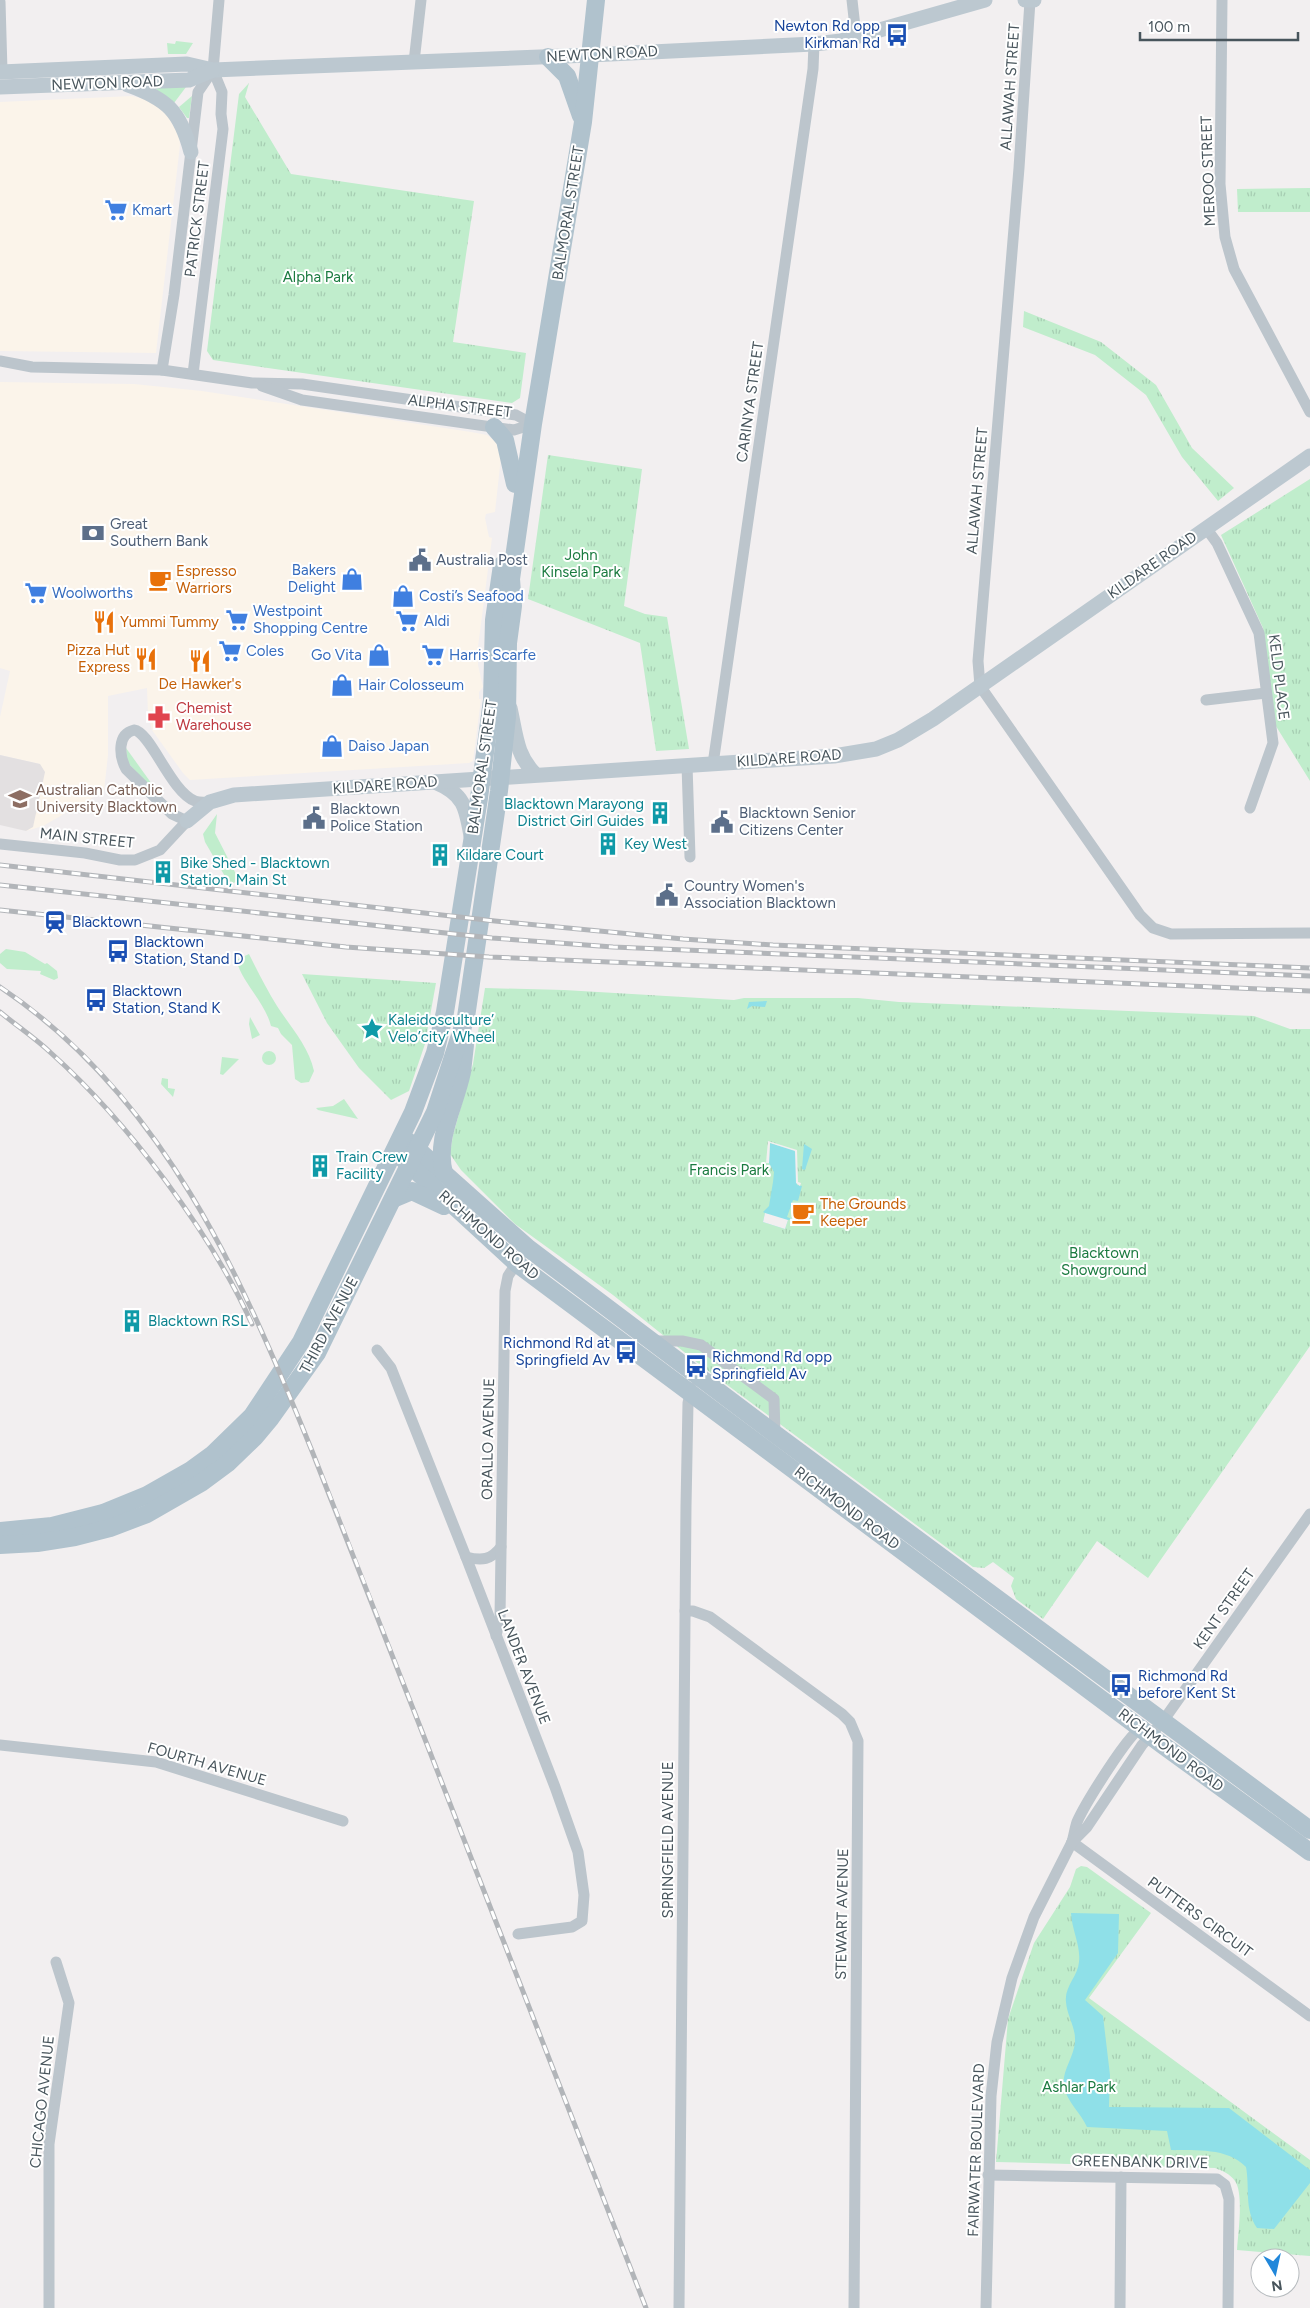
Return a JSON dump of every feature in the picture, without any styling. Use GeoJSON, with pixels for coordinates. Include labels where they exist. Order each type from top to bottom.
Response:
{"type":"FeatureCollection","features":[{"type":"Feature","properties":{"kind":"main road","name":"BALMORAL STREET"},"geometry":{"type":"LineString","coordinates":[[413,1158],[434,1112],[466,1017],[501,777],[508,702],[508,643],[513,606],[511,579],[533,424],[583,122],[596,0]]}},
{"type":"Feature","properties":{"kind":"main road"},"geometry":{"type":"LineString","coordinates":[[548,57],[566,76],[583,122]]}},
{"type":"Feature","properties":{"kind":"main road","name":"BALMORAL STREET"},"geometry":{"type":"LineString","coordinates":[[394,1151],[435,1053],[445,1012],[492,700],[494,620],[522,441],[533,424]]}},
{"type":"Feature","properties":{"kind":"main road"},"geometry":{"type":"LineString","coordinates":[[494,427],[505,440],[515,484]]}},
{"type":"Feature","properties":{"kind":"main road"},"geometry":{"type":"LineString","coordinates":[[444,1173],[441,1147],[462,1072],[466,1042],[466,1017]]}},
{"type":"Feature","properties":{"kind":"main road","name":"RICHMOND ROAD"},"geometry":{"type":"LineString","coordinates":[[402,1135],[413,1158],[472,1223],[516,1263],[694,1384],[775,1434],[1310,1830]]}},
{"type":"Feature","properties":{"kind":"main road","name":"RICHMOND ROAD"},"geometry":{"type":"LineString","coordinates":[[394,1151],[444,1173],[528,1248],[651,1341],[694,1384],[1146,1732],[1308,1846]]}},
{"type":"Feature","properties":{"kind":"main road","name":"THIRD AVENUE"},"geometry":{"type":"LineString","coordinates":[[0,1531],[52,1526],[127,1504],[192,1470],[213,1454],[243,1426],[265,1400],[301,1342],[394,1151]]}},
{"type":"Feature","properties":{"kind":"main road","name":"THIRD AVENUE"},"geometry":{"type":"LineString","coordinates":[[0,1545],[56,1541],[110,1528],[147,1514],[178,1498],[228,1463],[270,1419],[317,1354],[413,1158]]}},
{"type":"Feature","properties":{"kind":"main road"},"geometry":{"type":"LineString","coordinates":[[394,1199],[412,1191],[419,1193],[472,1223]]}},
{"type":"Feature","properties":{"kind":"street","name":"PATRICK STREET"},"geometry":{"type":"LineString","coordinates":[[192,374],[223,129],[221,114],[222,92],[213,70],[219,0]]}},
{"type":"Feature","properties":{"kind":"street"},"geometry":{"type":"LineString","coordinates":[[414,62],[421,0]]}},
{"type":"Feature","properties":{"kind":"street"},"geometry":{"type":"LineString","coordinates":[[852,0],[856,36]]}},
{"type":"Feature","properties":{"kind":"street","name":"NEWTON ROAD"},"geometry":{"type":"LineString","coordinates":[[1,72],[187,64],[213,70],[814,44],[856,36],[985,0]]}},
{"type":"Feature","properties":{"kind":"street","name":"ALLAWAH STREET"},"geometry":{"type":"LineString","coordinates":[[980,686],[978,661],[1018,177],[1030,0]]}},
{"type":"Feature","properties":{"kind":"street","name":"MEROO STREET"},"geometry":{"type":"LineString","coordinates":[[1222,0],[1220,184],[1225,236],[1234,269],[1310,412]]}},
{"type":"Feature","properties":{"kind":"street"},"geometry":{"type":"LineString","coordinates":[[0,2],[1,72]]}},
{"type":"Feature","properties":{"kind":"street","name":"CARINYA STREET"},"geometry":{"type":"LineString","coordinates":[[713,764],[813,69],[814,44]]}},
{"type":"Feature","properties":{"kind":"street","name":"PATRICK STREET"},"geometry":{"type":"LineString","coordinates":[[162,370],[174,295],[198,92],[213,70]]}},
{"type":"Feature","properties":{"kind":"street","name":"NEWTON ROAD"},"geometry":{"type":"LineString","coordinates":[[0,87],[189,80],[213,70]]}},
{"type":"Feature","properties":{"kind":"street"},"geometry":{"type":"LineString","coordinates":[[121,82],[146,91],[172,109],[181,121],[191,152]]}},
{"type":"Feature","properties":{"kind":"street","name":"ALPHA STREET"},"geometry":{"type":"LineString","coordinates":[[0,362],[32,367],[162,370],[252,383],[302,384],[516,415],[533,424]]}},
{"type":"Feature","properties":{"kind":"street","name":"ALPHA STREET"},"geometry":{"type":"LineString","coordinates":[[0,371],[32,367]]}},
{"type":"Feature","properties":{"kind":"street","name":"ALPHA STREET"},"geometry":{"type":"LineString","coordinates":[[252,383],[302,400],[514,430],[533,424]]}},
{"type":"Feature","properties":{"kind":"street","name":"KILDARE ROAD"},"geometry":{"type":"LineString","coordinates":[[187,821],[210,802],[234,795],[834,756],[876,749],[914,732],[1310,456]]}},
{"type":"Feature","properties":{"kind":"street","name":"KELD PLACE"},"geometry":{"type":"LineString","coordinates":[[1206,528],[1217,543],[1257,626],[1274,743],[1250,808]]}},
{"type":"Feature","properties":{"kind":"street"},"geometry":{"type":"LineString","coordinates":[[980,686],[1140,915],[1153,928],[1171,934],[1310,933]]}},
{"type":"Feature","properties":{"kind":"street"},"geometry":{"type":"LineString","coordinates":[[1206,700],[1266,693]]}},
{"type":"Feature","properties":{"kind":"street"},"geometry":{"type":"LineString","coordinates":[[508,702],[522,759],[535,774]]}},
{"type":"Feature","properties":{"kind":"street"},"geometry":{"type":"LineString","coordinates":[[187,821],[172,814],[126,769],[122,760],[121,744],[126,733],[134,730],[143,733],[162,764],[183,792],[193,801],[210,802]]}},
{"type":"Feature","properties":{"kind":"street"},"geometry":{"type":"LineString","coordinates":[[687,765],[690,857]]}},
{"type":"Feature","properties":{"kind":"street"},"geometry":{"type":"LineString","coordinates":[[435,782],[448,787],[462,801],[466,811],[472,842]]}},
{"type":"Feature","properties":{"kind":"street","name":"MAIN STREET"},"geometry":{"type":"LineString","coordinates":[[0,844],[85,853],[120,860],[135,860],[160,850],[187,821]]}},
{"type":"Feature","properties":{"kind":"street","name":"ORALLO AVENUE"},"geometry":{"type":"LineString","coordinates":[[496,1636],[500,1616],[504,1291],[508,1276],[528,1248]]}},
{"type":"Feature","properties":{"kind":"street"},"geometry":{"type":"LineString","coordinates":[[651,1341],[682,1341],[701,1344],[767,1393],[774,1399],[775,1434]]}},
{"type":"Feature","properties":{"kind":"street","name":"LANDER AVENUE"},"geometry":{"type":"LineString","coordinates":[[377,1350],[391,1368],[555,1787],[580,1860],[584,1907],[583,1918],[580,1924],[572,1927],[518,1934]]}},
{"type":"Feature","properties":{"kind":"street","name":"SPRINGFIELD AVENUE"},"geometry":{"type":"LineString","coordinates":[[679,2308],[685,1611],[694,1384]]}},
{"type":"Feature","properties":{"kind":"street","name":"KENT STREET"},"geometry":{"type":"LineString","coordinates":[[1146,1732],[1163,1721],[1310,1514]]}},
{"type":"Feature","properties":{"kind":"street"},"geometry":{"type":"LineString","coordinates":[[466,1557],[487,1559],[496,1554],[501,1547]]}},
{"type":"Feature","properties":{"kind":"street","name":"STEWART AVENUE"},"geometry":{"type":"LineString","coordinates":[[685,1611],[698,1612],[710,1617],[765,1655],[842,1714],[852,1727],[858,1741],[854,2308]]}},
{"type":"Feature","properties":{"kind":"street","name":"FAIRWATER BOULEVARD"},"geometry":{"type":"LineString","coordinates":[[986,2308],[992,2080],[1005,2003],[1018,1958],[1034,1917],[1072,1842],[1087,1827],[1142,1745],[1146,1732]]}},
{"type":"Feature","properties":{"kind":"street","name":"FOURTH AVENUE"},"geometry":{"type":"LineString","coordinates":[[0,1745],[156,1762],[343,1821]]}},
{"type":"Feature","properties":{"kind":"street","name":"PUTTERS CIRCUIT"},"geometry":{"type":"LineString","coordinates":[[1072,1842],[1310,2016]]}},
{"type":"Feature","properties":{"kind":"street","name":"CHICAGO AVENUE"},"geometry":{"type":"LineString","coordinates":[[49,2308],[50,2144],[69,2003],[56,1962]]}},
{"type":"Feature","properties":{"kind":"street","name":"GREENBANK DRIVE"},"geometry":{"type":"LineString","coordinates":[[988,2175],[1212,2178],[1225,2185],[1229,2199],[1228,2308]]}},
{"type":"Feature","properties":{"kind":"street"},"geometry":{"type":"LineString","coordinates":[[1120,2308],[1121,2177]]}},
{"type":"Feature","properties":{"kind":"shaded area"},"geometry":{"type":"Polygon","coordinates":[[[132,96],[147,100],[166,112],[179,135],[180,145],[156,353],[0,351],[0,102],[132,96]]]}},
{"type":"Feature","properties":{"kind":"shaded area","name":"Westpoint Shopping Centre"},"geometry":{"type":"Polygon","coordinates":[[[0,382],[134,384],[202,391],[471,432],[487,435],[496,442],[501,457],[495,512],[486,514],[485,518],[489,537],[492,538],[478,647],[478,665],[483,687],[479,692],[479,699],[481,699],[473,761],[469,763],[190,780],[152,730],[148,715],[147,688],[108,696],[108,755],[104,791],[43,826],[26,831],[40,764],[0,755],[0,717],[10,671],[0,668],[0,382]]]}},
{"type":"Feature","properties":{"kind":"shaded area","name":"Australian Catholic University Blacktown"},"geometry":{"type":"Polygon","coordinates":[[[0,755],[40,764],[45,772],[33,827],[26,831],[0,825],[0,755]]]}},
{"type":"Feature","properties":{"kind":"green space"},"geometry":{"type":"Polygon","coordinates":[[[176,41],[193,43],[186,54],[168,54],[167,43],[175,44],[176,41]]]}},
{"type":"Feature","properties":{"kind":"green space","name":"Alpha Park"},"geometry":{"type":"Polygon","coordinates":[[[249,83],[245,97],[291,174],[474,201],[453,342],[526,353],[520,398],[512,403],[213,360],[207,351],[239,94],[249,83]]]}},
{"type":"Feature","properties":{"kind":"green space"},"geometry":{"type":"Polygon","coordinates":[[[153,87],[186,87],[174,103],[153,87]]]}},
{"type":"Feature","properties":{"kind":"green space"},"geometry":{"type":"Polygon","coordinates":[[[192,96],[189,118],[187,118],[179,107],[192,96]]]}},
{"type":"Feature","properties":{"kind":"green space"},"geometry":{"type":"Polygon","coordinates":[[[1310,188],[1310,212],[1238,212],[1237,189],[1310,188]]]}},
{"type":"Feature","properties":{"kind":"green space"},"geometry":{"type":"Polygon","coordinates":[[[1024,311],[1101,342],[1156,385],[1192,448],[1234,488],[1218,501],[1182,457],[1146,395],[1095,355],[1023,327],[1024,311]]]}},
{"type":"Feature","properties":{"kind":"green space","name":"John Kinsela Park"},"geometry":{"type":"Polygon","coordinates":[[[548,455],[642,469],[624,606],[645,614],[667,617],[689,749],[656,751],[640,643],[528,599],[548,455]]]}},
{"type":"Feature","properties":{"kind":"green space"},"geometry":{"type":"Polygon","coordinates":[[[1310,479],[1310,781],[1274,723],[1263,628],[1221,535],[1310,479]]]}},
{"type":"Feature","properties":{"kind":"green space"},"geometry":{"type":"Polygon","coordinates":[[[126,748],[167,805],[127,762],[126,748]]]}},
{"type":"Feature","properties":{"kind":"green space"},"geometry":{"type":"Polygon","coordinates":[[[217,814],[215,833],[239,880],[230,885],[205,842],[203,834],[217,814]]]}},
{"type":"Feature","properties":{"kind":"green space"},"geometry":{"type":"Polygon","coordinates":[[[6,949],[25,952],[45,964],[47,963],[57,971],[58,978],[54,980],[40,974],[41,971],[7,969],[0,963],[0,954],[6,949]]]}},
{"type":"Feature","properties":{"kind":"green space"},"geometry":{"type":"Polygon","coordinates":[[[249,954],[273,1000],[312,1062],[314,1071],[309,1082],[301,1083],[295,1079],[292,1045],[278,1028],[271,1026],[264,1009],[239,969],[236,960],[249,954]]]}},
{"type":"Feature","properties":{"kind":"green space"},"geometry":{"type":"Polygon","coordinates":[[[302,974],[436,983],[425,1044],[409,1091],[391,1100],[359,1068],[327,1023],[302,974]]]}},
{"type":"Feature","properties":{"kind":"green space"},"geometry":{"type":"Polygon","coordinates":[[[485,988],[564,990],[734,1000],[744,998],[858,998],[899,1002],[1254,1016],[1290,1029],[1310,1029],[1310,1346],[1148,1578],[1097,1541],[1043,1619],[1016,1599],[1011,1586],[1014,1578],[993,1562],[984,1568],[973,1567],[699,1364],[613,1295],[515,1224],[461,1170],[450,1154],[453,1135],[473,1064],[485,988]]]}},
{"type":"Feature","properties":{"kind":"green space"},"geometry":{"type":"Polygon","coordinates":[[[250,1017],[260,1035],[252,1039],[249,1024],[250,1017]]]}},
{"type":"Feature","properties":{"kind":"green space"},"geometry":{"type":"Polygon","coordinates":[[[269,1051],[274,1053],[276,1058],[274,1063],[269,1065],[264,1063],[262,1058],[264,1053],[269,1051]]]}},
{"type":"Feature","properties":{"kind":"green space"},"geometry":{"type":"Polygon","coordinates":[[[222,1057],[239,1059],[223,1075],[220,1074],[222,1057]]]}},
{"type":"Feature","properties":{"kind":"green space"},"geometry":{"type":"Polygon","coordinates":[[[162,1078],[168,1079],[168,1088],[175,1089],[173,1097],[161,1084],[162,1078]]]}},
{"type":"Feature","properties":{"kind":"green space"},"geometry":{"type":"Polygon","coordinates":[[[344,1099],[358,1119],[316,1108],[333,1106],[344,1099]]]}},
{"type":"Feature","properties":{"kind":"green space","name":"Ashlar Park"},"geometry":{"type":"Polygon","coordinates":[[[1081,1866],[1087,1867],[1151,1913],[1089,1998],[1310,2160],[1310,2256],[1300,2255],[1300,2248],[1250,2248],[1250,2251],[1237,2250],[1240,2214],[1238,2187],[1231,2176],[1215,2168],[996,2162],[1008,2019],[1034,1943],[1070,1887],[1076,1869],[1081,1866]]]}},
{"type":"Feature","properties":{"kind":"water"},"geometry":{"type":"Polygon","coordinates":[[[767,1001],[765,1007],[752,1006],[747,1009],[749,1002],[767,1001]]]}},
{"type":"Feature","properties":{"kind":"water"},"geometry":{"type":"Polygon","coordinates":[[[770,1143],[794,1150],[796,1154],[797,1185],[802,1186],[798,1201],[793,1200],[787,1217],[792,1219],[788,1220],[785,1229],[763,1222],[765,1213],[763,1212],[769,1206],[774,1172],[769,1163],[770,1143]]]}},
{"type":"Feature","properties":{"kind":"water"},"geometry":{"type":"Polygon","coordinates":[[[804,1144],[812,1149],[805,1170],[802,1169],[804,1144]]]}},
{"type":"Feature","properties":{"kind":"water"},"geometry":{"type":"Polygon","coordinates":[[[1071,1913],[1119,1914],[1118,1953],[1085,2000],[1103,2016],[1110,2075],[1109,2107],[1229,2108],[1310,2170],[1310,2183],[1274,2229],[1257,2228],[1250,2214],[1246,2167],[1230,2156],[1211,2151],[1171,2150],[1167,2131],[1087,2127],[1071,2103],[1064,2087],[1064,2076],[1074,2048],[1075,2037],[1066,1997],[1078,1967],[1079,1956],[1071,1913]]]}},
{"type":"Feature","properties":{"kind":"pier"},"geometry":{"type":"Polygon","coordinates":[[[768,1141],[797,1150],[798,1182],[801,1183],[800,1186],[796,1183],[795,1151],[770,1143],[769,1163],[766,1163],[768,1141]]]}},
{"type":"Feature","properties":{"kind":"pier"},"geometry":{"type":"Polygon","coordinates":[[[765,1213],[788,1220],[785,1229],[763,1222],[765,1213]]]}},
{"type":"Feature","properties":{"kind":"railway"},"geometry":{"type":"LineString","coordinates":[[0,865],[495,921],[683,939],[773,945],[1310,968]]}},
{"type":"Feature","properties":{"kind":"railway"},"geometry":{"type":"LineString","coordinates":[[0,885],[492,938],[613,947],[1310,976]]}},
{"type":"Feature","properties":{"kind":"railway"},"geometry":{"type":"LineString","coordinates":[[0,910],[346,947],[489,957],[1310,991]]}},
{"type":"Feature","properties":{"kind":"railway"},"geometry":{"type":"LineString","coordinates":[[0,987],[57,1031],[108,1081],[152,1135],[190,1194],[225,1256],[285,1385],[326,1486],[646,2308]]}},
{"type":"Feature","properties":{"kind":"railway"},"geometry":{"type":"LineString","coordinates":[[0,1012],[45,1048],[80,1080],[137,1144],[190,1215],[214,1252],[252,1324]]}},
{"type":"Feature","properties":{"kind":"place","name":"Newton Rd opp Kirkman Rd"},"geometry":{"type":"Point","coordinates":[897,35]}},
{"type":"Feature","properties":{"kind":"place","name":"Kmart"},"geometry":{"type":"Point","coordinates":[116,210]}},
{"type":"Feature","properties":{"kind":"place","name":"Great Southern Bank"},"geometry":{"type":"Point","coordinates":[93,533]}},
{"type":"Feature","properties":{"kind":"place","name":"Australia Post"},"geometry":{"type":"Point","coordinates":[420,560]}},
{"type":"Feature","properties":{"kind":"place","name":"Bakers Delight"},"geometry":{"type":"Point","coordinates":[352,579]}},
{"type":"Feature","properties":{"kind":"place","name":"Espresso Warriors"},"geometry":{"type":"Point","coordinates":[160,580]}},
{"type":"Feature","properties":{"kind":"place","name":"Woolworths"},"geometry":{"type":"Point","coordinates":[36,593]}},
{"type":"Feature","properties":{"kind":"place","name":"Costi’s Seafood"},"geometry":{"type":"Point","coordinates":[403,596]}},
{"type":"Feature","properties":{"kind":"place","name":"Westpoint Shopping Centre"},"geometry":{"type":"Point","coordinates":[237,620]}},
{"type":"Feature","properties":{"kind":"place","name":"Aldi"},"geometry":{"type":"Point","coordinates":[407,621]}},
{"type":"Feature","properties":{"kind":"place","name":"Yummi Tummy"},"geometry":{"type":"Point","coordinates":[104,622]}},
{"type":"Feature","properties":{"kind":"place","name":"Coles"},"geometry":{"type":"Point","coordinates":[230,651]}},
{"type":"Feature","properties":{"kind":"place","name":"Go Vita"},"geometry":{"type":"Point","coordinates":[379,655]}},
{"type":"Feature","properties":{"kind":"place","name":"Harris Scarfe"},"geometry":{"type":"Point","coordinates":[433,655]}},
{"type":"Feature","properties":{"kind":"place","name":"Pizza Hut Express"},"geometry":{"type":"Point","coordinates":[146,659]}},
{"type":"Feature","properties":{"kind":"place","name":"De Hawker's"},"geometry":{"type":"Point","coordinates":[200,661]}},
{"type":"Feature","properties":{"kind":"place","name":"Hair Colosseum"},"geometry":{"type":"Point","coordinates":[342,685]}},
{"type":"Feature","properties":{"kind":"place","name":"Chemist Warehouse"},"geometry":{"type":"Point","coordinates":[159,717]}},
{"type":"Feature","properties":{"kind":"place","name":"Daiso Japan"},"geometry":{"type":"Point","coordinates":[332,746]}},
{"type":"Feature","properties":{"kind":"place","name":"Australian Catholic University Blacktown"},"geometry":{"type":"Point","coordinates":[20,799]}},
{"type":"Feature","properties":{"kind":"place","name":"Blacktown Marayong District Girl Guides"},"geometry":{"type":"Point","coordinates":[660,813]}},
{"type":"Feature","properties":{"kind":"place","name":"Blacktown Police Station"},"geometry":{"type":"Point","coordinates":[314,818]}},
{"type":"Feature","properties":{"kind":"place","name":"Blacktown Senior Citizens Center"},"geometry":{"type":"Point","coordinates":[722,822]}},
{"type":"Feature","properties":{"kind":"place","name":"Key West"},"geometry":{"type":"Point","coordinates":[608,844]}},
{"type":"Feature","properties":{"kind":"place","name":"Kildare Court"},"geometry":{"type":"Point","coordinates":[440,855]}},
{"type":"Feature","properties":{"kind":"place","name":"Bike Shed - Blacktown Station, Main St"},"geometry":{"type":"Point","coordinates":[163,872]}},
{"type":"Feature","properties":{"kind":"place","name":"Country Women's Association Blacktown"},"geometry":{"type":"Point","coordinates":[667,895]}},
{"type":"Feature","properties":{"kind":"place","name":"Blacktown"},"geometry":{"type":"Point","coordinates":[55,922]}},
{"type":"Feature","properties":{"kind":"place","name":"Blacktown Station, Stand D"},"geometry":{"type":"Point","coordinates":[118,951]}},
{"type":"Feature","properties":{"kind":"place","name":"Blacktown Station, Stand K"},"geometry":{"type":"Point","coordinates":[96,1000]}},
{"type":"Feature","properties":{"kind":"place","name":"Kaleidosculture’ Velo’city’ Wheel"},"geometry":{"type":"Point","coordinates":[372,1029]}},
{"type":"Feature","properties":{"kind":"place","name":"Train Crew Facility"},"geometry":{"type":"Point","coordinates":[320,1166]}},
{"type":"Feature","properties":{"kind":"place","name":"The Grounds Keeper"},"geometry":{"type":"Point","coordinates":[803,1213]}},
{"type":"Feature","properties":{"kind":"place","name":"Blacktown RSL"},"geometry":{"type":"Point","coordinates":[132,1321]}},
{"type":"Feature","properties":{"kind":"place","name":"Richmond Rd at Springfield Av"},"geometry":{"type":"Point","coordinates":[626,1352]}},
{"type":"Feature","properties":{"kind":"place","name":"Richmond Rd opp Springfield Av"},"geometry":{"type":"Point","coordinates":[696,1366]}},
{"type":"Feature","properties":{"kind":"place","name":"Richmond Rd before Kent St"},"geometry":{"type":"Point","coordinates":[1121,1685]}},
{"type":"Feature","properties":{"kind":"park label","name":"Francis Park"},"geometry":{"type":"Point","coordinates":[729,1170]}},
{"type":"Feature","properties":{"kind":"park label","name":"Blacktown Showground"},"geometry":{"type":"Point","coordinates":[1104,1262]}}]}
